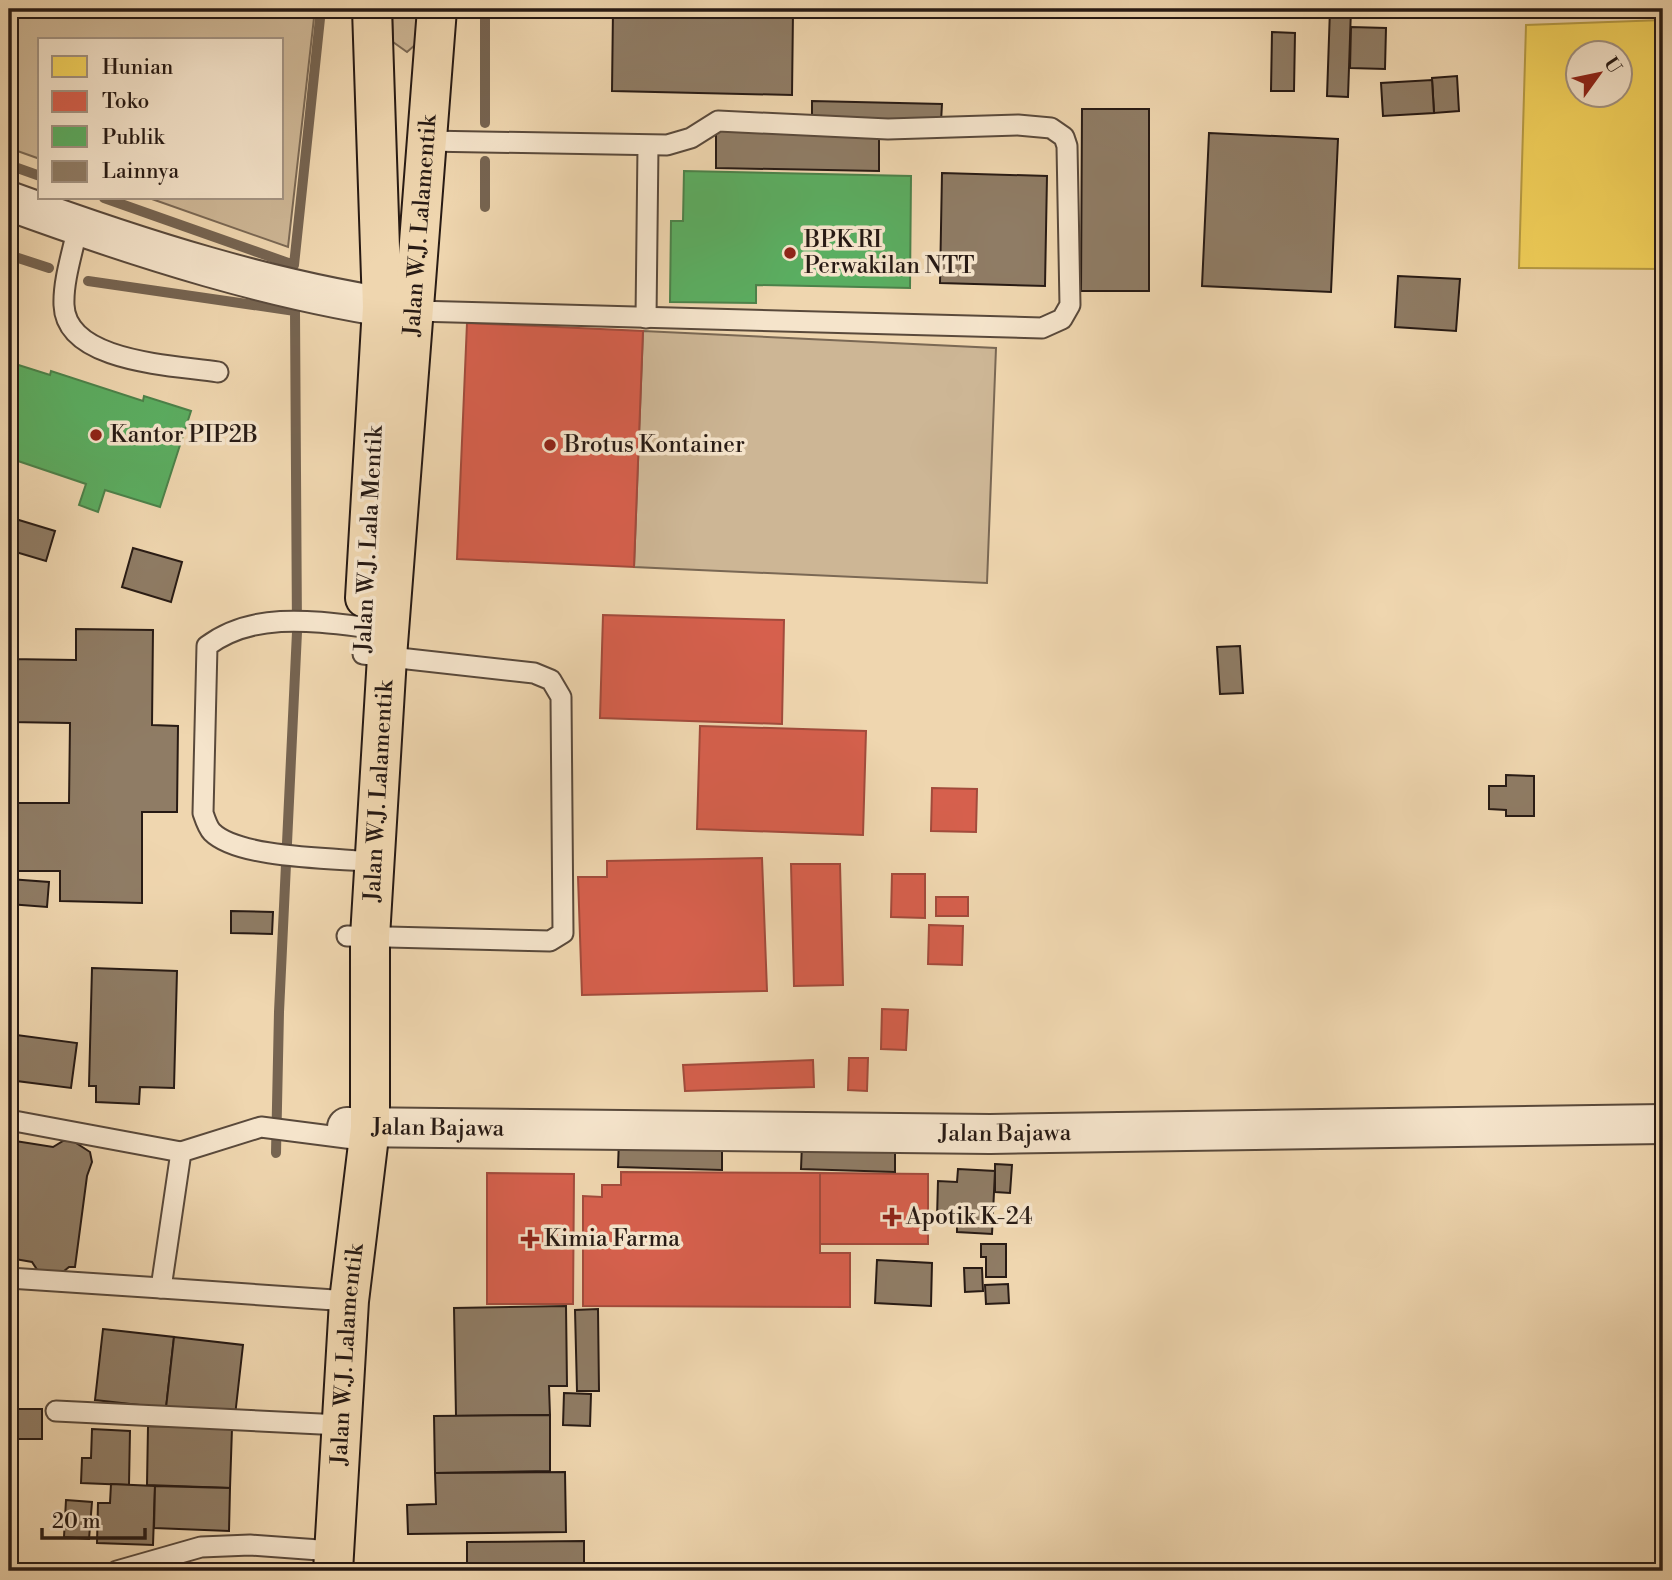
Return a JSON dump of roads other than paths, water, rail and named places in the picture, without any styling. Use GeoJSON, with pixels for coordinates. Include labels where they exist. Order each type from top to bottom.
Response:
{"type":"FeatureCollection","features":[{"type":"Feature","properties":{"kind":"main road"},"geometry":{"type":"LineString","coordinates":[[372,9],[399,309]]}},
{"type":"Feature","properties":{"kind":"main road","name":"Jalan W.J. Lalamentik"},"geometry":{"type":"LineString","coordinates":[[321,1561],[338,1301],[358,1133],[358,937],[347,860],[376,642],[399,309],[426,141],[437,9]]}},
{"type":"Feature","properties":{"kind":"street"},"geometry":{"type":"LineString","coordinates":[[9,201],[78,226],[315,295],[399,309]]}},
{"type":"Feature","properties":{"kind":"street","name":"Jalan Bajawa"},"geometry":{"type":"LineString","coordinates":[[358,1133],[990,1134],[1663,1124]]}},
{"type":"Feature","properties":{"kind":"lane"},"geometry":{"type":"LineString","coordinates":[[399,309],[1042,328],[1062,319],[1070,306],[1067,146],[1064,137],[1051,128],[1018,125],[888,129],[718,121],[680,144],[648,146],[426,141]]}},
{"type":"Feature","properties":{"kind":"lane"},"geometry":{"type":"LineString","coordinates":[[646,318],[648,146]]}},
{"type":"Feature","properties":{"kind":"lane"},"geometry":{"type":"LineString","coordinates":[[78,226],[64,306],[68,325],[76,336],[91,346],[121,357],[218,372]]}},
{"type":"Feature","properties":{"kind":"lane"},"geometry":{"type":"LineString","coordinates":[[347,860],[269,853],[237,847],[211,832],[203,813],[207,646],[227,631],[252,623],[279,621],[323,625],[376,642],[534,673],[551,680],[561,697],[563,933],[550,941],[358,937]]}},
{"type":"Feature","properties":{"kind":"lane"},"geometry":{"type":"LineString","coordinates":[[9,1120],[181,1152],[261,1127],[296,1132],[358,1133]]}},
{"type":"Feature","properties":{"kind":"lane"},"geometry":{"type":"LineString","coordinates":[[161,1289],[181,1152]]}},
{"type":"Feature","properties":{"kind":"lane"},"geometry":{"type":"LineString","coordinates":[[9,1278],[338,1301]]}},
{"type":"Feature","properties":{"kind":"lane"},"geometry":{"type":"LineString","coordinates":[[56,1412],[330,1426]]}},
{"type":"Feature","properties":{"kind":"lane"},"geometry":{"type":"LineString","coordinates":[[117,1571],[201,1547],[250,1545],[321,1561]]}},
{"type":"Feature","properties":{"kind":"waterway"},"geometry":{"type":"LineString","coordinates":[[110,200],[294,265],[321,9]]}},
{"type":"Feature","properties":{"kind":"waterway"},"geometry":{"type":"LineString","coordinates":[[485,9],[485,123]]}},
{"type":"Feature","properties":{"kind":"waterway"},"geometry":{"type":"LineString","coordinates":[[485,161],[485,207]]}},
{"type":"Feature","properties":{"kind":"waterway"},"geometry":{"type":"LineString","coordinates":[[9,165],[38,175]]}},
{"type":"Feature","properties":{"kind":"waterway"},"geometry":{"type":"LineString","coordinates":[[9,255],[49,268]]}},
{"type":"Feature","properties":{"kind":"waterway"},"geometry":{"type":"LineString","coordinates":[[88,281],[295,311],[297,632],[279,1012],[276,1153]]}},
{"type":"Feature","properties":{"kind":"place","name":"BPK RI Perwakilan NTT"},"geometry":{"type":"Point","coordinates":[790,253]}},
{"type":"Feature","properties":{"kind":"place","name":"Kantor PIP2B"},"geometry":{"type":"Point","coordinates":[96,435]}},
{"type":"Feature","properties":{"kind":"place","name":"Brotus Kontainer"},"geometry":{"type":"Point","coordinates":[550,445]}},
{"type":"Feature","properties":{"kind":"place","name":"Apotik K-24"},"geometry":{"type":"Point","coordinates":[892,1217]}},
{"type":"Feature","properties":{"kind":"place","name":"Kimia Farma"},"geometry":{"type":"Point","coordinates":[530,1239]}}]}
